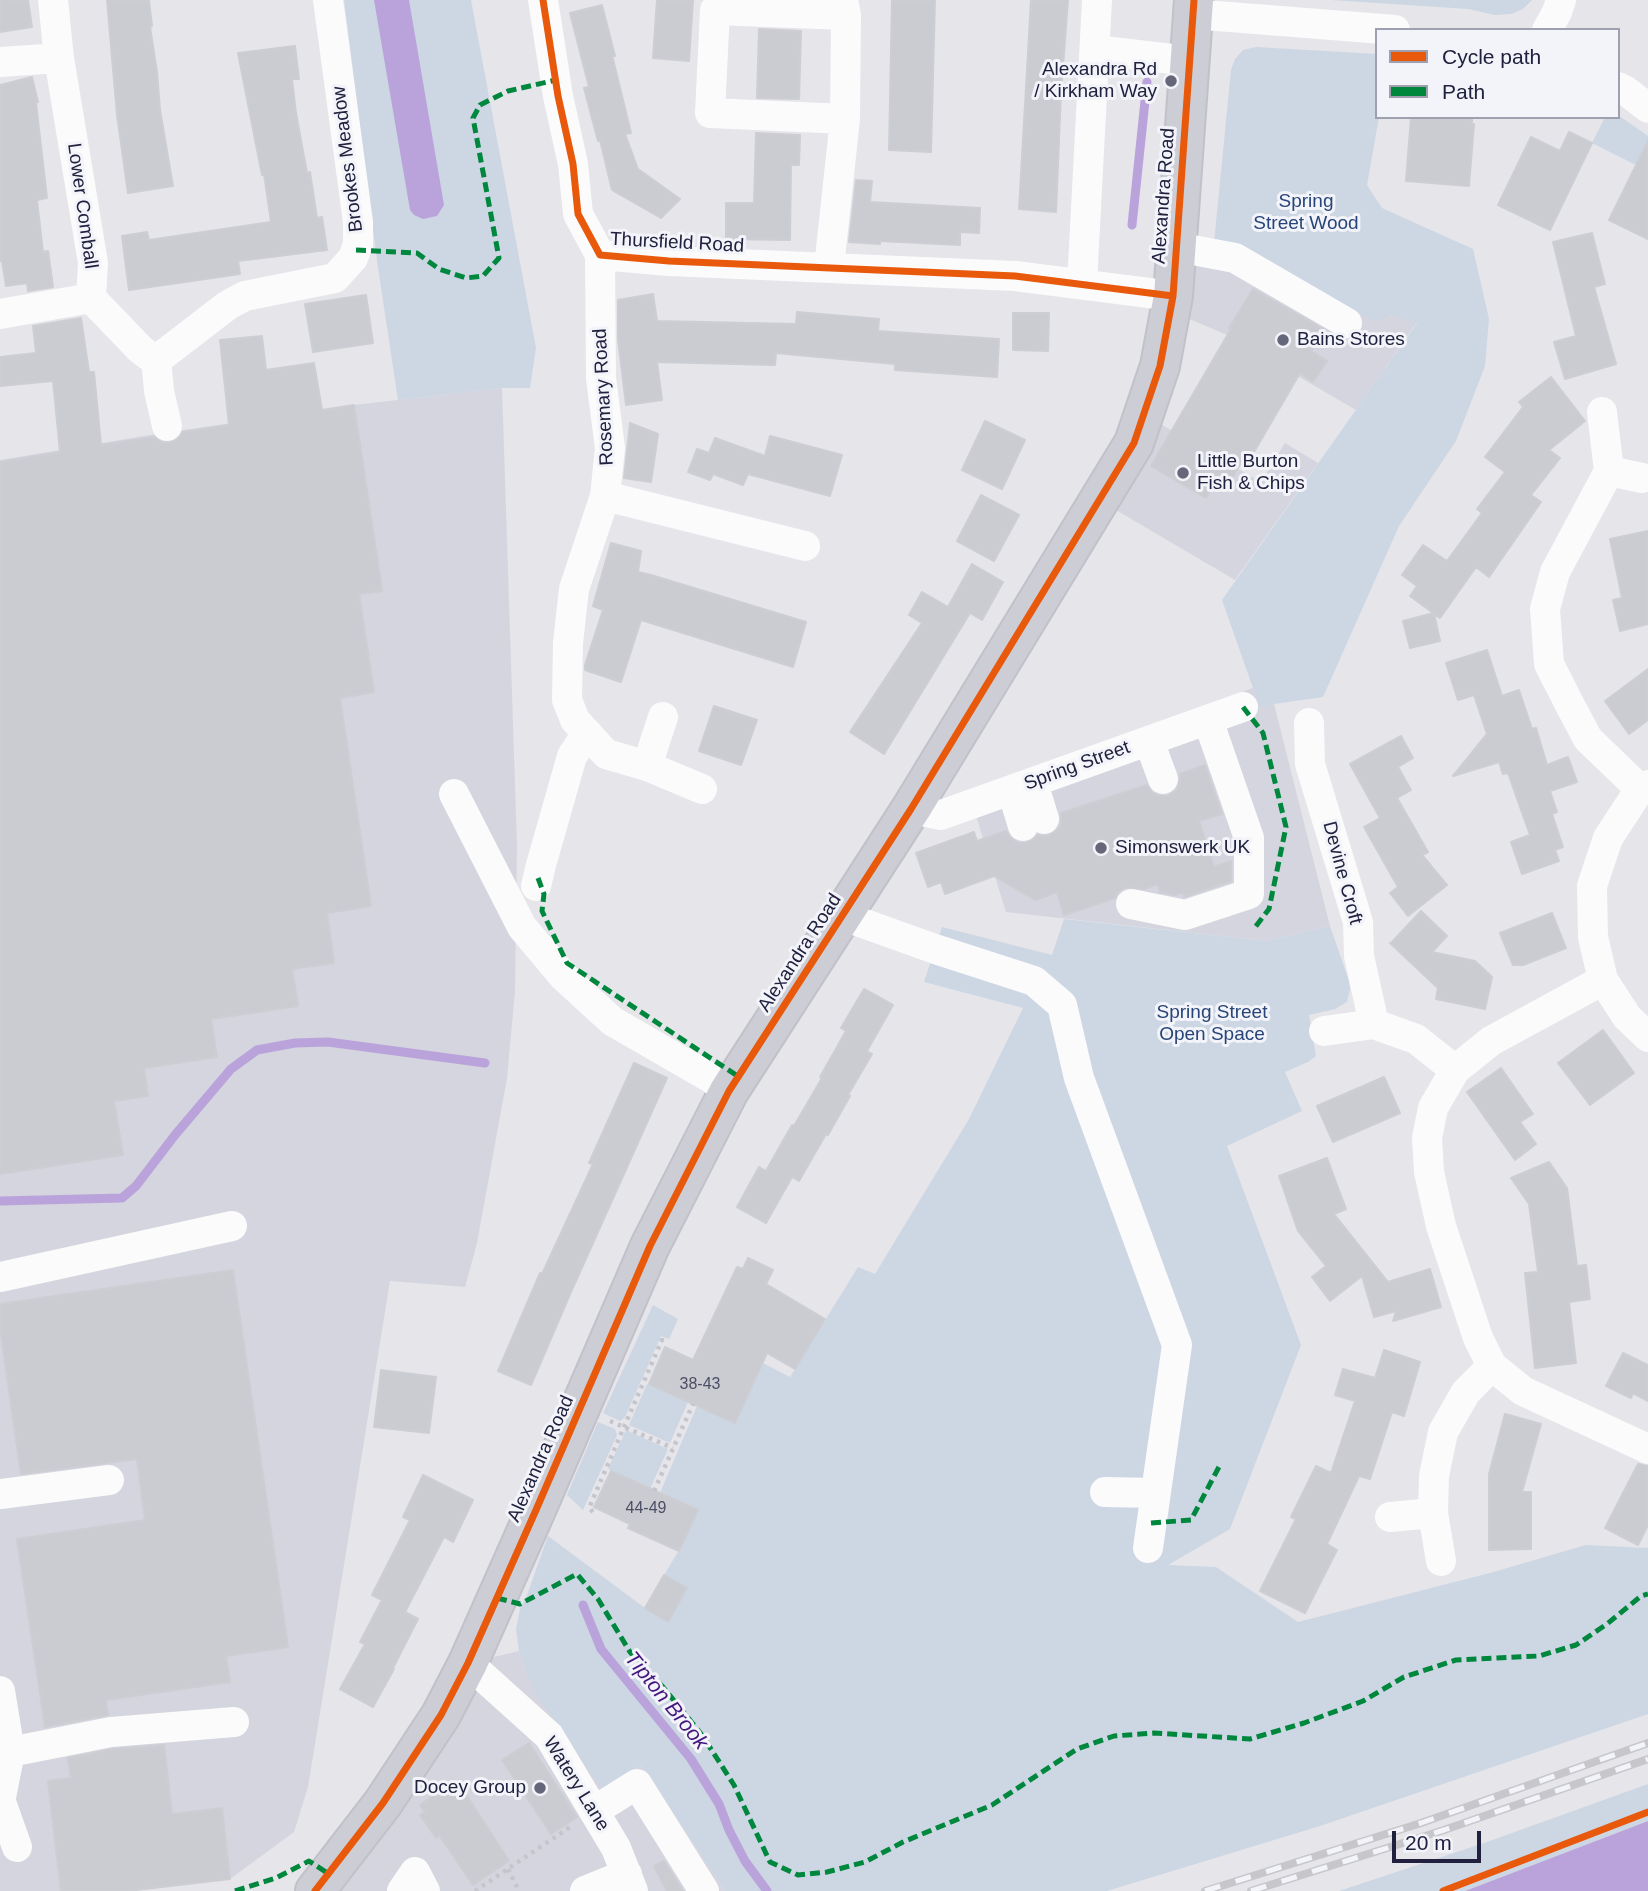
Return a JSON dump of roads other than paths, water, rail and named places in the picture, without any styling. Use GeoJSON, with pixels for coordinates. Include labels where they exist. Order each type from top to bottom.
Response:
{"type":"FeatureCollection","features":[{"type":"Feature","properties":{"kind":"main road","name":"Alexandra Road"},"geometry":{"type":"LineString","coordinates":[[315,1891],[383,1803],[441,1715],[468,1663],[650,1246],[729,1091],[911,809],[1133,443],[1160,366],[1174,296],[1193,7]]}},
{"type":"Feature","properties":{"kind":"street","name":"Lower Comball"},"geometry":{"type":"LineString","coordinates":[[53,0],[59,58],[93,263],[91,298]]}},
{"type":"Feature","properties":{"kind":"street","name":"Brookes Meadow"},"geometry":{"type":"LineString","coordinates":[[156,358],[229,304],[245,296],[335,278],[353,258],[358,244],[358,222],[328,0]]}},
{"type":"Feature","properties":{"kind":"street","name":"Thursfield Road"},"geometry":{"type":"LineString","coordinates":[[543,0],[558,96],[573,164],[578,214],[600,255],[669,261],[1015,276],[1174,296]]}},
{"type":"Feature","properties":{"kind":"street"},"geometry":{"type":"LineString","coordinates":[[1082,284],[1097,0]]}},
{"type":"Feature","properties":{"kind":"street"},"geometry":{"type":"LineString","coordinates":[[1548,28],[1561,0]]}},
{"type":"Feature","properties":{"kind":"street"},"geometry":{"type":"LineString","coordinates":[[829,267],[845,118],[844,7],[715,10],[710,113],[845,118]]}},
{"type":"Feature","properties":{"kind":"street"},"geometry":{"type":"LineString","coordinates":[[1193,7],[1377,28]]}},
{"type":"Feature","properties":{"kind":"street"},"geometry":{"type":"LineString","coordinates":[[1095,50],[1189,61]]}},
{"type":"Feature","properties":{"kind":"street"},"geometry":{"type":"LineString","coordinates":[[0,62],[59,58]]}},
{"type":"Feature","properties":{"kind":"street"},"geometry":{"type":"LineString","coordinates":[[1620,88],[1648,108]]}},
{"type":"Feature","properties":{"kind":"street"},"geometry":{"type":"LineString","coordinates":[[1177,247],[1235,258],[1348,323]]}},
{"type":"Feature","properties":{"kind":"street","name":"Rosemary Road"},"geometry":{"type":"LineString","coordinates":[[600,255],[601,377],[610,448],[605,496],[574,589],[568,643],[567,700],[575,720],[606,754],[648,766],[702,789]]}},
{"type":"Feature","properties":{"kind":"street"},"geometry":{"type":"LineString","coordinates":[[0,314],[91,298],[140,349],[156,358],[159,391],[167,426]]}},
{"type":"Feature","properties":{"kind":"street"},"geometry":{"type":"LineString","coordinates":[[1602,412],[1609,471],[1555,572],[1545,609],[1549,664],[1588,739],[1644,787],[1608,838],[1592,886],[1592,937],[1602,980],[1628,1017],[1648,1037]]}},
{"type":"Feature","properties":{"kind":"street"},"geometry":{"type":"LineString","coordinates":[[1609,471],[1642,478]]}},
{"type":"Feature","properties":{"kind":"street"},"geometry":{"type":"LineString","coordinates":[[605,496],[805,546]]}},
{"type":"Feature","properties":{"kind":"street","name":"Spring Street"},"geometry":{"type":"LineString","coordinates":[[911,809],[941,816],[1243,707]]}},
{"type":"Feature","properties":{"kind":"street"},"geometry":{"type":"LineString","coordinates":[[648,766],[663,717]]}},
{"type":"Feature","properties":{"kind":"street"},"geometry":{"type":"LineString","coordinates":[[1131,904],[1185,915],[1248,894],[1249,838],[1208,720]]}},
{"type":"Feature","properties":{"kind":"street","name":"Devine Croft"},"geometry":{"type":"LineString","coordinates":[[1309,723],[1310,764],[1358,922],[1359,956],[1374,1024]]}},
{"type":"Feature","properties":{"kind":"street"},"geometry":{"type":"LineString","coordinates":[[536,886],[572,756],[587,733]]}},
{"type":"Feature","properties":{"kind":"street"},"geometry":{"type":"LineString","coordinates":[[1149,741],[1163,779]]}},
{"type":"Feature","properties":{"kind":"street"},"geometry":{"type":"LineString","coordinates":[[1022,786],[1033,822]]}},
{"type":"Feature","properties":{"kind":"street"},"geometry":{"type":"LineString","coordinates":[[454,794],[522,927],[564,977],[612,1021],[729,1091]]}},
{"type":"Feature","properties":{"kind":"street"},"geometry":{"type":"LineString","coordinates":[[843,916],[1034,981],[1062,1004],[1079,1078],[1177,1345],[1148,1548]]}},
{"type":"Feature","properties":{"kind":"street"},"geometry":{"type":"LineString","coordinates":[[1602,980],[1491,1041],[1455,1070],[1433,1108],[1427,1138],[1429,1172],[1441,1226],[1478,1338],[1492,1366],[1523,1391],[1648,1449]]}},
{"type":"Feature","properties":{"kind":"street"},"geometry":{"type":"LineString","coordinates":[[1324,1031],[1374,1024],[1416,1039],[1455,1070]]}},
{"type":"Feature","properties":{"kind":"street"},"geometry":{"type":"LineString","coordinates":[[0,1277],[232,1226]]}},
{"type":"Feature","properties":{"kind":"street"},"geometry":{"type":"LineString","coordinates":[[1441,1561],[1433,1513],[1434,1476],[1443,1432],[1466,1392],[1492,1366]]}},
{"type":"Feature","properties":{"kind":"street"},"geometry":{"type":"LineString","coordinates":[[0,1494],[109,1480]]}},
{"type":"Feature","properties":{"kind":"street"},"geometry":{"type":"LineString","coordinates":[[1105,1492],[1155,1493]]}},
{"type":"Feature","properties":{"kind":"street"},"geometry":{"type":"LineString","coordinates":[[1390,1517],[1433,1513]]}},
{"type":"Feature","properties":{"kind":"street","name":"Watery Lane"},"geometry":{"type":"LineString","coordinates":[[468,1663],[549,1736],[626,1871]]}},
{"type":"Feature","properties":{"kind":"street"},"geometry":{"type":"LineString","coordinates":[[0,1691],[10,1752],[0,1802],[17,1847]]}},
{"type":"Feature","properties":{"kind":"street"},"geometry":{"type":"LineString","coordinates":[[10,1752],[111,1732],[234,1722]]}},
{"type":"Feature","properties":{"kind":"street"},"geometry":{"type":"LineString","coordinates":[[594,1811],[637,1784],[704,1891]]}},
{"type":"Feature","properties":{"kind":"street"},"geometry":{"type":"LineString","coordinates":[[585,1891],[626,1871]]}},
{"type":"Feature","properties":{"kind":"street"},"geometry":{"type":"LineString","coordinates":[[402,1891],[415,1872],[425,1891]]}},
{"type":"Feature","properties":{"kind":"waterway"},"geometry":{"type":"LineString","coordinates":[[1132,225],[1147,82]]}},
{"type":"Feature","properties":{"kind":"waterway"},"geometry":{"type":"LineString","coordinates":[[0,1201],[122,1198],[136,1186],[231,1069],[257,1050],[295,1043],[328,1042],[485,1063]]}},
{"type":"Feature","properties":{"kind":"waterway","name":"Tipton Brook"},"geometry":{"type":"LineString","coordinates":[[583,1605],[601,1649],[691,1759],[719,1804],[745,1861],[767,1891]]}},
{"type":"Feature","properties":{"kind":"railway"},"geometry":{"type":"LineString","coordinates":[[1205,1891],[1421,1823],[1648,1743]]}},
{"type":"Feature","properties":{"kind":"railway"},"geometry":{"type":"LineString","coordinates":[[1251,1891],[1444,1830],[1648,1759]]}},
{"type":"Feature","properties":{"kind":"place","name":"Alexandra Rd / Kirkham Way"},"geometry":{"type":"Point","coordinates":[1171,81]}},
{"type":"Feature","properties":{"kind":"place","name":"Bains Stores"},"geometry":{"type":"Point","coordinates":[1283,340]}},
{"type":"Feature","properties":{"kind":"place","name":"Little Burton Fish & Chips"},"geometry":{"type":"Point","coordinates":[1183,473]}},
{"type":"Feature","properties":{"kind":"place","name":"Simonswerk UK"},"geometry":{"type":"Point","coordinates":[1101,848]}},
{"type":"Feature","properties":{"kind":"place","name":"Docey Group"},"geometry":{"type":"Point","coordinates":[540,1788]}},
{"type":"Feature","properties":{"kind":"park label","name":"Spring Street Wood"},"geometry":{"type":"Point","coordinates":[1306,213]}},
{"type":"Feature","properties":{"kind":"park label","name":"Spring Street Open Space"},"geometry":{"type":"Point","coordinates":[1212,1024]}}]}
